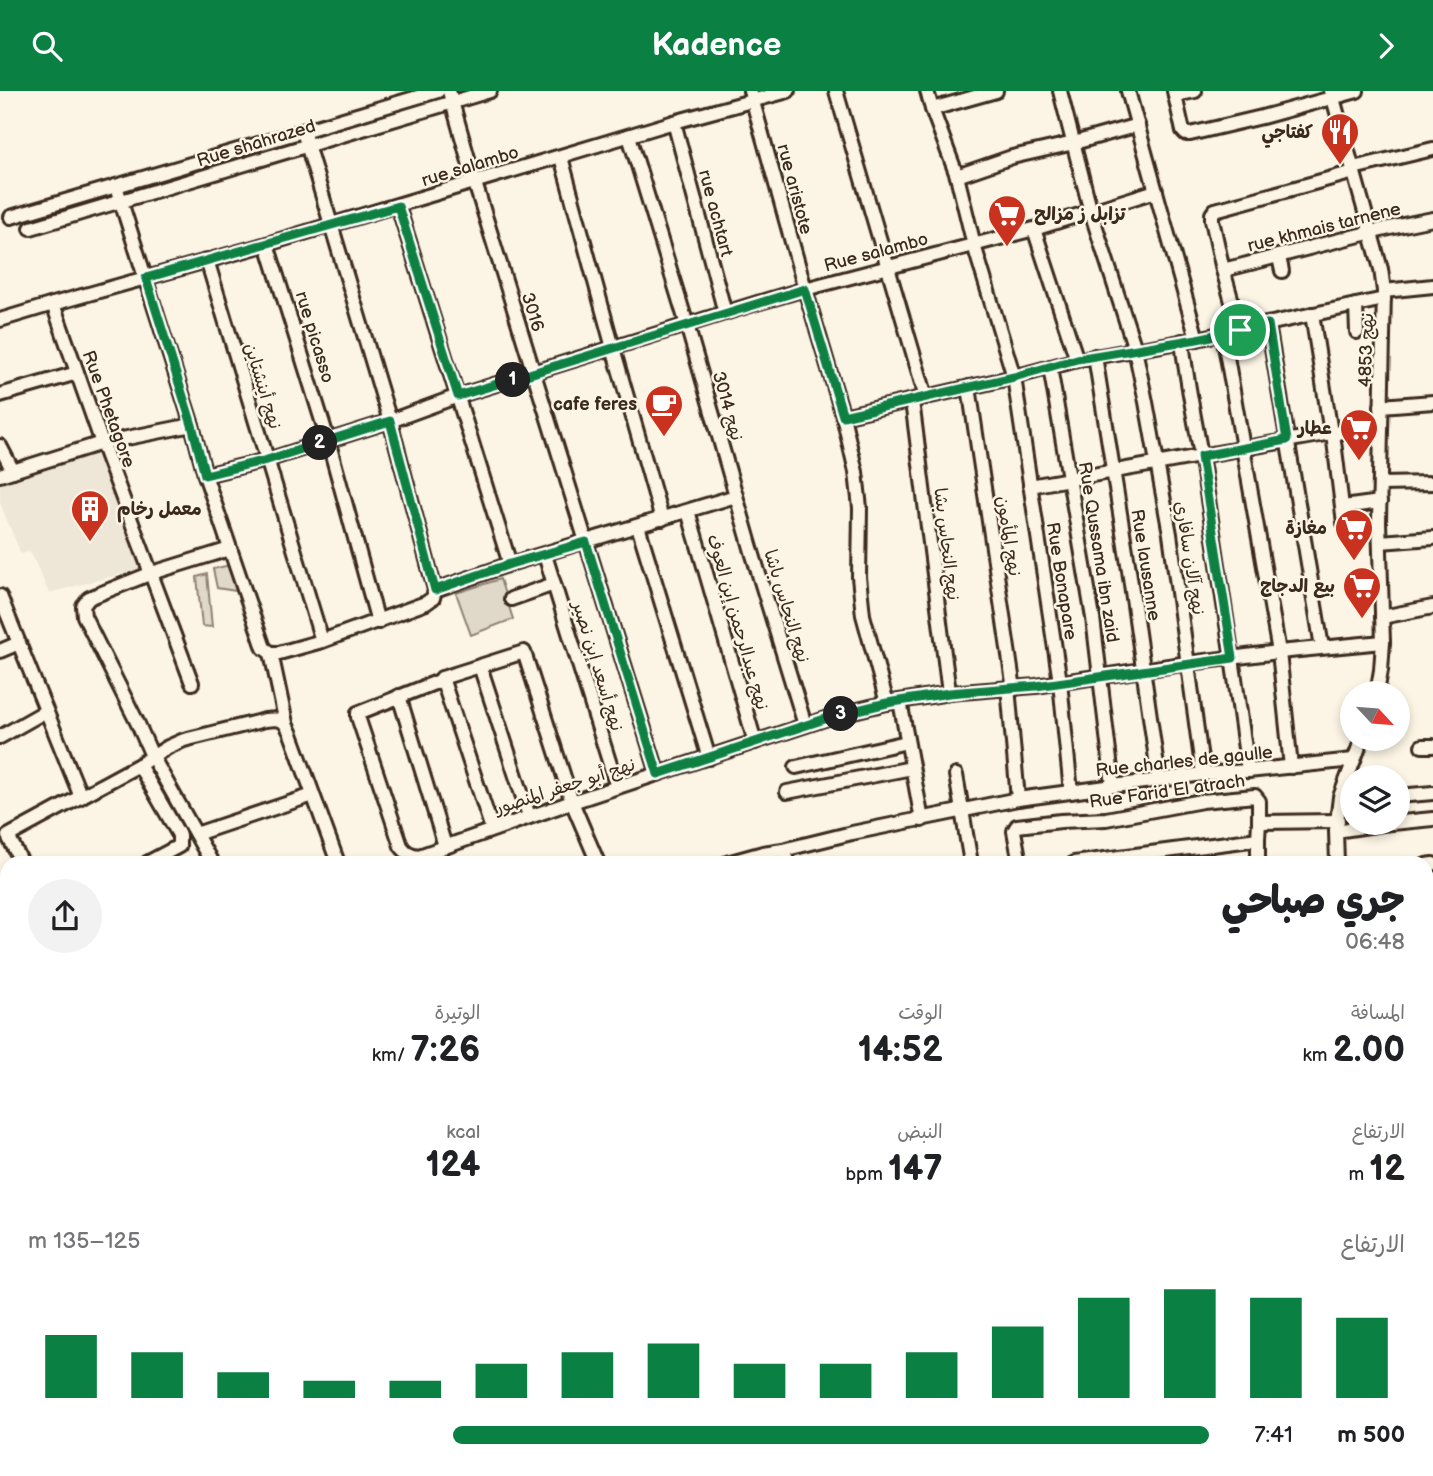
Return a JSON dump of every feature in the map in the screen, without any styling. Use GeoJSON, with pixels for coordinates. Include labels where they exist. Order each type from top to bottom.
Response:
{"type":"FeatureCollection","features":[{"type":"Feature","properties":{"kind":"street"},"geometry":{"type":"LineString","coordinates":[[11,217],[438,91]]}},
{"type":"Feature","properties":{"kind":"street","name":"Rue shahrazed"},"geometry":{"type":"LineString","coordinates":[[32,228],[308,145],[451,97],[490,91]]}},
{"type":"Feature","properties":{"kind":"street","name":"rue salambo"},"geometry":{"type":"LineString","coordinates":[[0,320],[398,206],[752,96],[788,91]]}},
{"type":"Feature","properties":{"kind":"street"},"geometry":{"type":"LineString","coordinates":[[836,91],[926,397]]}},
{"type":"Feature","properties":{"kind":"street","name":"Rue Bonapare"},"geometry":{"type":"LineString","coordinates":[[927,91],[957,176],[974,246],[1014,377],[1060,683],[1071,792]]}},
{"type":"Feature","properties":{"kind":"street"},"geometry":{"type":"LineString","coordinates":[[932,109],[996,91]]}},
{"type":"Feature","properties":{"kind":"street","name":"نهج آلان سافاري"},"geometry":{"type":"LineString","coordinates":[[1060,91],[1091,212],[1135,349],[1170,534],[1203,774]]}},
{"type":"Feature","properties":{"kind":"street"},"geometry":{"type":"LineString","coordinates":[[1128,91],[1197,339]]}},
{"type":"Feature","properties":{"kind":"street"},"geometry":{"type":"LineString","coordinates":[[1195,91],[1174,93],[1186,134],[1262,117],[1331,94],[1357,91]]}},
{"type":"Feature","properties":{"kind":"street","name":"نهج 4853"},"geometry":{"type":"LineString","coordinates":[[1331,94],[1381,269],[1384,295],[1380,484],[1383,642],[1379,681]]}},
{"type":"Feature","properties":{"kind":"street","name":"rue aristote"},"geometry":{"type":"LineString","coordinates":[[752,96],[843,416],[856,472],[860,508],[859,577],[863,615],[907,741],[922,820]]}},
{"type":"Feature","properties":{"kind":"street","name":"3016"},"geometry":{"type":"LineString","coordinates":[[451,97],[475,183],[658,774]]}},
{"type":"Feature","properties":{"kind":"street","name":"rue achtart"},"geometry":{"type":"LineString","coordinates":[[674,122],[725,313]]}},
{"type":"Feature","properties":{"kind":"street"},"geometry":{"type":"LineString","coordinates":[[957,176],[1012,157],[1138,125]]}},
{"type":"Feature","properties":{"kind":"street"},"geometry":{"type":"LineString","coordinates":[[116,186],[192,425],[205,475],[264,648],[271,653],[279,653],[322,641],[426,603],[433,598],[435,590],[390,421],[303,131]]}},
{"type":"Feature","properties":{"kind":"street","name":"نهج 3014"},"geometry":{"type":"LineString","coordinates":[[629,136],[736,496]]}},
{"type":"Feature","properties":{"kind":"street"},"geometry":{"type":"LineString","coordinates":[[1240,330],[1212,220],[1215,211],[1433,149]]}},
{"type":"Feature","properties":{"kind":"street"},"geometry":{"type":"LineString","coordinates":[[561,157],[662,519]]}},
{"type":"Feature","properties":{"kind":"street","name":"Rue salambo"},"geometry":{"type":"LineString","coordinates":[[205,475],[267,460],[458,396],[805,289],[974,246],[1156,191]]}},
{"type":"Feature","properties":{"kind":"street"},"geometry":{"type":"LineString","coordinates":[[398,206],[510,564]]}},
{"type":"Feature","properties":{"kind":"street","name":"rue khmais tarnene"},"geometry":{"type":"LineString","coordinates":[[1223,270],[1433,219]]}},
{"type":"Feature","properties":{"kind":"street"},"geometry":{"type":"LineString","coordinates":[[1034,229],[1077,359]]}},
{"type":"Feature","properties":{"kind":"street","name":"rue picasso"},"geometry":{"type":"LineString","coordinates":[[267,244],[328,440],[378,622]]}},
{"type":"Feature","properties":{"kind":"street"},"geometry":{"type":"LineString","coordinates":[[1279,257],[1282,271]]}},
{"type":"Feature","properties":{"kind":"street","name":"نهج أينشتاين"},"geometry":{"type":"LineString","coordinates":[[207,261],[322,641]]}},
{"type":"Feature","properties":{"kind":"street"},"geometry":{"type":"LineString","coordinates":[[843,416],[1014,377],[1077,359],[1223,334],[1356,305],[1384,295],[1433,286]]}},
{"type":"Feature","properties":{"kind":"street","name":"Rue Phetagore"},"geometry":{"type":"LineString","coordinates":[[53,304],[192,683]]}},
{"type":"Feature","properties":{"kind":"street"},"geometry":{"type":"LineString","coordinates":[[1356,305],[1357,331]]}},
{"type":"Feature","properties":{"kind":"street"},"geometry":{"type":"LineString","coordinates":[[1312,314],[1344,523]]}},
{"type":"Feature","properties":{"kind":"street"},"geometry":{"type":"LineString","coordinates":[[1268,324],[1322,647]]}},
{"type":"Feature","properties":{"kind":"street"},"geometry":{"type":"LineString","coordinates":[[1223,334],[1279,652],[1291,767]]}},
{"type":"Feature","properties":{"kind":"street"},"geometry":{"type":"LineString","coordinates":[[1182,341],[1233,658],[1248,771]]}},
{"type":"Feature","properties":{"kind":"street","name":"Rue lausanne"},"geometry":{"type":"LineString","coordinates":[[1095,356],[1159,780]]}},
{"type":"Feature","properties":{"kind":"street","name":"Rue Qussama ibn zaid"},"geometry":{"type":"LineString","coordinates":[[1050,367],[1093,618],[1113,786]]}},
{"type":"Feature","properties":{"kind":"street"},"geometry":{"type":"LineString","coordinates":[[0,395],[77,373]]}},
{"type":"Feature","properties":{"kind":"street","name":"نهج المأمون"},"geometry":{"type":"LineString","coordinates":[[970,387],[1011,688],[1018,799]]}},
{"type":"Feature","properties":{"kind":"street","name":"نهج النحاس بشا"},"geometry":{"type":"LineString","coordinates":[[912,401],[949,693]]}},
{"type":"Feature","properties":{"kind":"street"},"geometry":{"type":"LineString","coordinates":[[1381,406],[1433,402]]}},
{"type":"Feature","properties":{"kind":"street"},"geometry":{"type":"LineString","coordinates":[[0,475],[102,443],[192,425]]}},
{"type":"Feature","properties":{"kind":"street"},"geometry":{"type":"LineString","coordinates":[[1030,487],[1287,440],[1381,429]]}},
{"type":"Feature","properties":{"kind":"street"},"geometry":{"type":"LineString","coordinates":[[0,446],[13,471]]}},
{"type":"Feature","properties":{"kind":"street"},"geometry":{"type":"LineString","coordinates":[[1380,484],[1433,483]]}},
{"type":"Feature","properties":{"kind":"street"},"geometry":{"type":"LineString","coordinates":[[435,590],[510,564],[736,496]]}},
{"type":"Feature","properties":{"kind":"street","name":"نهج النحاس باشا"},"geometry":{"type":"LineString","coordinates":[[736,496],[805,725]]}},
{"type":"Feature","properties":{"kind":"street"},"geometry":{"type":"LineString","coordinates":[[1343,507],[1380,502]]}},
{"type":"Feature","properties":{"kind":"street","name":"نهج عبدالرحمن إبن العوف"},"geometry":{"type":"LineString","coordinates":[[688,511],[755,742]]}},
{"type":"Feature","properties":{"kind":"street"},"geometry":{"type":"LineString","coordinates":[[638,526],[709,758]]}},
{"type":"Feature","properties":{"kind":"street"},"geometry":{"type":"LineString","coordinates":[[1380,542],[1433,538]]}},
{"type":"Feature","properties":{"kind":"street"},"geometry":{"type":"LineString","coordinates":[[208,856],[152,756],[84,616],[83,606],[89,598],[152,573],[230,549]]}},
{"type":"Feature","properties":{"kind":"street","name":"نهج أسعد إبن نصير"},"geometry":{"type":"LineString","coordinates":[[545,555],[617,787]]}},
{"type":"Feature","properties":{"kind":"street"},"geometry":{"type":"LineString","coordinates":[[511,599],[554,584]]}},
{"type":"Feature","properties":{"kind":"street"},"geometry":{"type":"LineString","coordinates":[[0,596],[81,797]]}},
{"type":"Feature","properties":{"kind":"street"},"geometry":{"type":"LineString","coordinates":[[1382,617],[1433,607]]}},
{"type":"Feature","properties":{"kind":"street","name":"نهج أبو جعفر المنصور"},"geometry":{"type":"LineString","coordinates":[[426,856],[445,846],[529,816],[805,725],[893,702],[949,693],[1060,683],[1189,663],[1383,642]]}},
{"type":"Feature","properties":{"kind":"street"},"geometry":{"type":"LineString","coordinates":[[0,651],[19,643]]}},
{"type":"Feature","properties":{"kind":"street"},"geometry":{"type":"LineString","coordinates":[[414,856],[401,846],[358,713],[442,678],[524,652],[572,802],[595,856]]}},
{"type":"Feature","properties":{"kind":"street"},"geometry":{"type":"LineString","coordinates":[[271,653],[286,723],[335,856]]}},
{"type":"Feature","properties":{"kind":"street"},"geometry":{"type":"LineString","coordinates":[[480,666],[529,816]]}},
{"type":"Feature","properties":{"kind":"street"},"geometry":{"type":"LineString","coordinates":[[442,678],[492,829]]}},
{"type":"Feature","properties":{"kind":"street"},"geometry":{"type":"LineString","coordinates":[[399,697],[445,846]]}},
{"type":"Feature","properties":{"kind":"street"},"geometry":{"type":"LineString","coordinates":[[0,737],[46,711]]}},
{"type":"Feature","properties":{"kind":"street"},"geometry":{"type":"LineString","coordinates":[[17,856],[4,838],[184,740],[278,718],[286,723]]}},
{"type":"Feature","properties":{"kind":"street"},"geometry":{"type":"LineString","coordinates":[[796,767],[907,741]]}},
{"type":"Feature","properties":{"kind":"street"},"geometry":{"type":"LineString","coordinates":[[1337,856],[1340,797],[1357,751]]}},
{"type":"Feature","properties":{"kind":"street","name":"Rue charles de gaulle"},"geometry":{"type":"LineString","coordinates":[[752,856],[1018,799],[1203,774],[1353,760]]}},
{"type":"Feature","properties":{"kind":"street"},"geometry":{"type":"LineString","coordinates":[[139,765],[179,835],[179,846],[160,856]]}},
{"type":"Feature","properties":{"kind":"street"},"geometry":{"type":"LineString","coordinates":[[788,792],[912,768]]}},
{"type":"Feature","properties":{"kind":"street"},"geometry":{"type":"LineString","coordinates":[[956,775],[970,856]]}},
{"type":"Feature","properties":{"kind":"street"},"geometry":{"type":"LineString","coordinates":[[1410,795],[1433,793]]}},
{"type":"Feature","properties":{"kind":"street"},"geometry":{"type":"LineString","coordinates":[[196,834],[313,795]]}},
{"type":"Feature","properties":{"kind":"street","name":"Rue Farid El atrach"},"geometry":{"type":"LineString","coordinates":[[1019,856],[1014,831],[1017,826],[1106,819],[1202,801],[1255,796],[1258,801],[1259,821]]}},
{"type":"Feature","properties":{"kind":"street"},"geometry":{"type":"LineString","coordinates":[[1258,856],[1259,821],[1337,826],[1433,819]]}},
{"type":"Feature","properties":{"kind":"street"},"geometry":{"type":"LineString","coordinates":[[1128,856],[1258,839]]}},
{"type":"Feature","properties":{"kind":"street"},"geometry":{"type":"LineString","coordinates":[[783,850],[785,856]]}},
{"type":"Feature","properties":{"kind":"shaded area","name":"معمل رخام"},"geometry":{"type":"Polygon","coordinates":[[[97,454],[141,564],[140,569],[49,593],[30,551],[21,554],[0,503],[0,481],[97,454]]]}},
{"type":"Feature","properties":{"kind":"shaded area"},"geometry":{"type":"Polygon","coordinates":[[[230,565],[236,591],[217,588],[213,569],[230,565]]]}},
{"type":"Feature","properties":{"kind":"shaded area"},"geometry":{"type":"Polygon","coordinates":[[[207,574],[212,627],[202,626],[197,577],[207,574]]]}},
{"type":"Feature","properties":{"kind":"shaded area"},"geometry":{"type":"Polygon","coordinates":[[[500,579],[513,619],[471,635],[456,593],[500,579]]]}},
{"type":"Feature","properties":{"kind":"place","name":"كفتاجي"},"geometry":{"type":"Point","coordinates":[1340,166]}},
{"type":"Feature","properties":{"kind":"place","name":"تزابل ز مزالح"},"geometry":{"type":"Point","coordinates":[1007,248]}},
{"type":"Feature","properties":{"kind":"place","name":"cafe feres"},"geometry":{"type":"Point","coordinates":[664,438]}},
{"type":"Feature","properties":{"kind":"place","name":"عطار"},"geometry":{"type":"Point","coordinates":[1359,462]}},
{"type":"Feature","properties":{"kind":"place","name":"معمل رخام"},"geometry":{"type":"Point","coordinates":[90,543]}},
{"type":"Feature","properties":{"kind":"place","name":"مغازة"},"geometry":{"type":"Point","coordinates":[1354,562]}},
{"type":"Feature","properties":{"kind":"place","name":"بيع الدجاج"},"geometry":{"type":"Point","coordinates":[1362,620]}},
{"type":"Feature","properties":{"kind":"route"},"geometry":{"type":"LineString","coordinates":[[398,206],[458,396],[805,289],[843,416],[1014,377],[1077,359],[1240,330],[1268,324],[1287,440],[1201,456],[1233,658],[1076,681],[1014,689],[1008,687],[949,693],[887,703],[837,715],[658,774],[586,542],[435,590],[390,421],[267,460],[205,475],[146,278],[398,206]]}}]}
